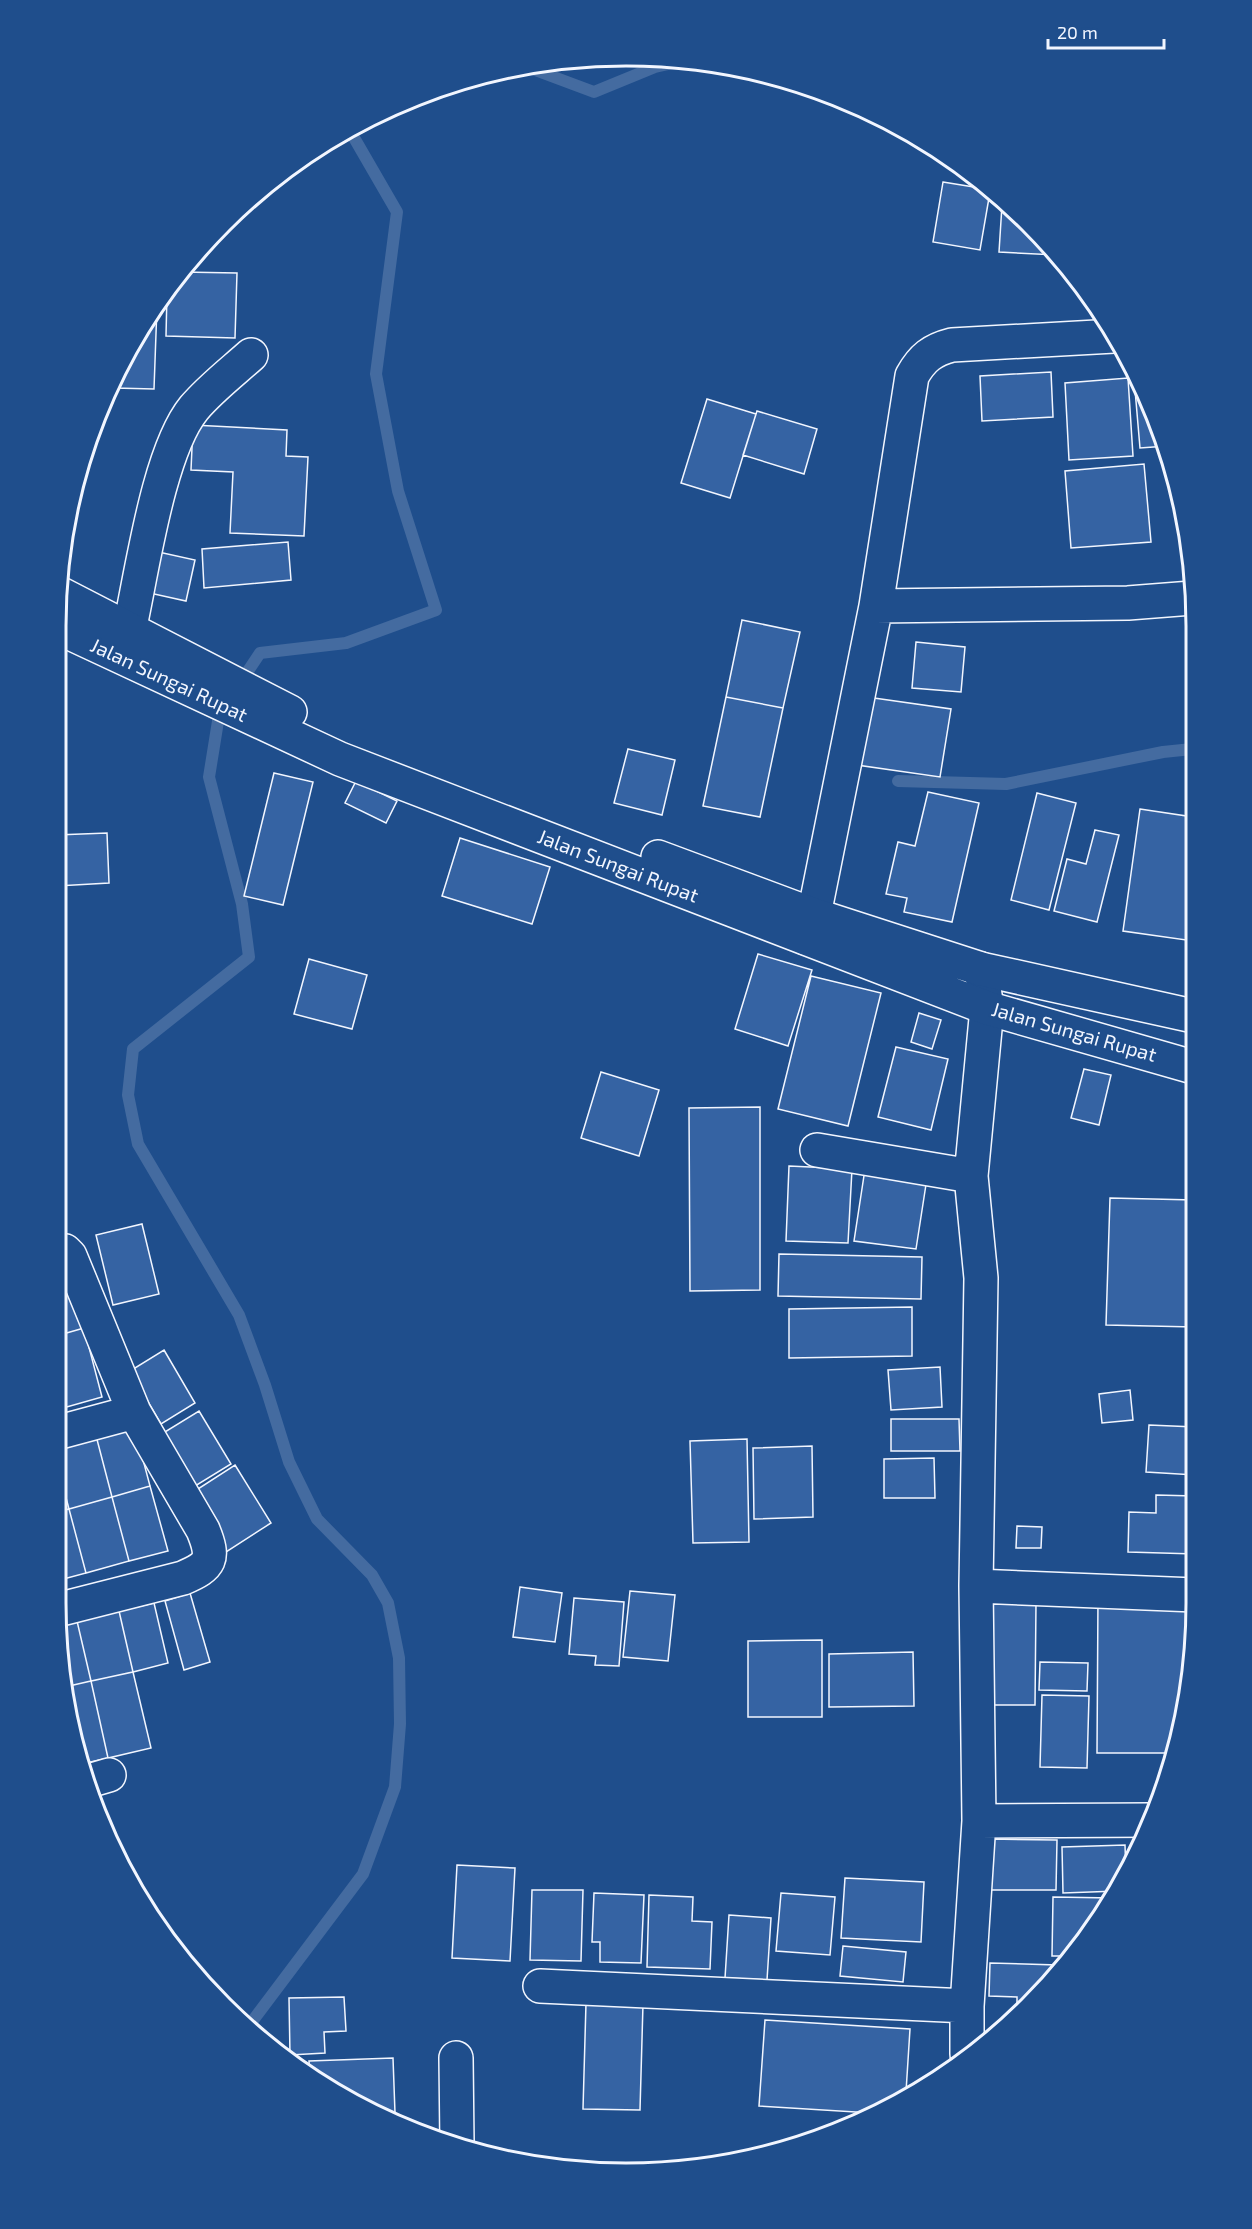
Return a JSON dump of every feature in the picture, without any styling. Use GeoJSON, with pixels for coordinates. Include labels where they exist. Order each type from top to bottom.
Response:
{"type":"FeatureCollection","features":[{"type":"Feature","properties":{"kind":"street"},"geometry":{"type":"LineString","coordinates":[[810,927],[876,606],[912,375],[921,360],[936,349],[952,345],[1105,336]]}},
{"type":"Feature","properties":{"kind":"street"},"geometry":{"type":"LineString","coordinates":[[129,631],[157,501],[176,435],[194,408],[251,355]]}},
{"type":"Feature","properties":{"kind":"street","name":"Jalan Sungai Rupat"},"geometry":{"type":"LineString","coordinates":[[67,597],[129,631],[154,659]]}},
{"type":"Feature","properties":{"kind":"street"},"geometry":{"type":"LineString","coordinates":[[876,606],[1128,603],[1185,599]]}},
{"type":"Feature","properties":{"kind":"street","name":"Jalan Sungai Rupat"},"geometry":{"type":"LineString","coordinates":[[66,630],[154,659],[347,752],[810,927],[987,1008],[1186,1065]]}},
{"type":"Feature","properties":{"kind":"street","name":"Jalan Sungai Rupat"},"geometry":{"type":"LineString","coordinates":[[810,927],[981,969],[1186,1014]]}},
{"type":"Feature","properties":{"kind":"street"},"geometry":{"type":"LineString","coordinates":[[967,2047],[967,2006],[979,1821],[976,1586],[981,1278],[971,1176],[987,1008],[981,969]]}},
{"type":"Feature","properties":{"kind":"street"},"geometry":{"type":"LineString","coordinates":[[817,1150],[971,1176]]}},
{"type":"Feature","properties":{"kind":"street"},"geometry":{"type":"LineString","coordinates":[[66,1252],[70,1256],[134,1412],[203,1530],[211,1549],[209,1562],[202,1570],[183,1578],[66,1608]]}},
{"type":"Feature","properties":{"kind":"street"},"geometry":{"type":"LineString","coordinates":[[66,1430],[134,1412]]}},
{"type":"Feature","properties":{"kind":"street"},"geometry":{"type":"LineString","coordinates":[[976,1586],[1186,1595]]}},
{"type":"Feature","properties":{"kind":"street"},"geometry":{"type":"LineString","coordinates":[[979,1821],[1142,1820]]}},
{"type":"Feature","properties":{"kind":"street"},"geometry":{"type":"LineString","coordinates":[[540,1986],[967,2006]]}},
{"type":"Feature","properties":{"kind":"street"},"geometry":{"type":"LineString","coordinates":[[456,2058],[457,2136]]}},
{"type":"Feature","properties":{"kind":"building"},"geometry":{"type":"Polygon","coordinates":[[[943,182],[973,187],[989,200],[980,250],[933,242],[943,182]]]}},
{"type":"Feature","properties":{"kind":"building"},"geometry":{"type":"Polygon","coordinates":[[[1002,211],[1045,254],[999,252],[1002,211]]]}},
{"type":"Feature","properties":{"kind":"building"},"geometry":{"type":"Polygon","coordinates":[[[193,272],[237,273],[235,338],[166,336],[167,306],[193,272]]]}},
{"type":"Feature","properties":{"kind":"building"},"geometry":{"type":"Polygon","coordinates":[[[156,321],[154,389],[120,388],[156,321]]]}},
{"type":"Feature","properties":{"kind":"building"},"geometry":{"type":"Polygon","coordinates":[[[1051,372],[1053,417],[982,421],[980,376],[1051,372]]]}},
{"type":"Feature","properties":{"kind":"building"},"geometry":{"type":"Polygon","coordinates":[[[1128,378],[1133,456],[1069,460],[1065,383],[1128,378]]]}},
{"type":"Feature","properties":{"kind":"building"},"geometry":{"type":"Polygon","coordinates":[[[1135,395],[1156,447],[1140,448],[1135,395]]]}},
{"type":"Feature","properties":{"kind":"building"},"geometry":{"type":"Polygon","coordinates":[[[707,399],[756,414],[730,498],[681,483],[707,399]]]}},
{"type":"Feature","properties":{"kind":"building"},"geometry":{"type":"Polygon","coordinates":[[[757,411],[817,429],[804,474],[743,455],[757,411]]]}},
{"type":"Feature","properties":{"kind":"building"},"geometry":{"type":"Polygon","coordinates":[[[193,425],[287,430],[286,456],[308,457],[304,536],[230,533],[233,472],[191,470],[193,425]]]}},
{"type":"Feature","properties":{"kind":"building"},"geometry":{"type":"Polygon","coordinates":[[[1144,464],[1151,542],[1071,548],[1065,471],[1144,464]]]}},
{"type":"Feature","properties":{"kind":"building"},"geometry":{"type":"Polygon","coordinates":[[[288,542],[291,580],[204,588],[202,549],[288,542]]]}},
{"type":"Feature","properties":{"kind":"building"},"geometry":{"type":"Polygon","coordinates":[[[154,551],[195,560],[186,601],[145,592],[154,551]]]}},
{"type":"Feature","properties":{"kind":"building"},"geometry":{"type":"Polygon","coordinates":[[[742,620],[800,632],[783,708],[726,697],[742,620]]]}},
{"type":"Feature","properties":{"kind":"building"},"geometry":{"type":"Polygon","coordinates":[[[916,642],[965,647],[961,692],[912,688],[916,642]]]}},
{"type":"Feature","properties":{"kind":"building"},"geometry":{"type":"Polygon","coordinates":[[[726,697],[783,708],[760,817],[703,806],[726,697]]]}},
{"type":"Feature","properties":{"kind":"building"},"geometry":{"type":"Polygon","coordinates":[[[867,697],[951,709],[940,777],[857,765],[867,697]]]}},
{"type":"Feature","properties":{"kind":"building"},"geometry":{"type":"Polygon","coordinates":[[[628,749],[675,760],[662,815],[614,803],[628,749]]]}},
{"type":"Feature","properties":{"kind":"building"},"geometry":{"type":"Polygon","coordinates":[[[274,773],[313,782],[283,905],[244,896],[274,773]]]}},
{"type":"Feature","properties":{"kind":"building"},"geometry":{"type":"Polygon","coordinates":[[[356,781],[397,801],[386,823],[345,803],[356,781]]]}},
{"type":"Feature","properties":{"kind":"building"},"geometry":{"type":"Polygon","coordinates":[[[928,792],[979,803],[952,922],[904,912],[907,898],[886,894],[898,842],[915,846],[928,792]]]}},
{"type":"Feature","properties":{"kind":"building"},"geometry":{"type":"Polygon","coordinates":[[[1037,793],[1076,803],[1049,910],[1011,900],[1037,793]]]}},
{"type":"Feature","properties":{"kind":"building"},"geometry":{"type":"Polygon","coordinates":[[[1140,809],[1186,816],[1186,940],[1123,931],[1140,809]]]}},
{"type":"Feature","properties":{"kind":"building"},"geometry":{"type":"Polygon","coordinates":[[[1095,830],[1119,835],[1097,922],[1054,911],[1067,859],[1086,864],[1095,830]]]}},
{"type":"Feature","properties":{"kind":"building"},"geometry":{"type":"Polygon","coordinates":[[[107,833],[109,883],[66,885],[66,835],[107,833]]]}},
{"type":"Feature","properties":{"kind":"building"},"geometry":{"type":"Polygon","coordinates":[[[460,838],[550,867],[532,924],[442,896],[460,838]]]}},
{"type":"Feature","properties":{"kind":"building"},"geometry":{"type":"Polygon","coordinates":[[[758,954],[812,970],[788,1046],[735,1029],[758,954]]]}},
{"type":"Feature","properties":{"kind":"building"},"geometry":{"type":"Polygon","coordinates":[[[309,959],[367,975],[352,1029],[294,1014],[309,959]]]}},
{"type":"Feature","properties":{"kind":"building"},"geometry":{"type":"Polygon","coordinates":[[[811,976],[881,993],[848,1126],[778,1109],[811,976]]]}},
{"type":"Feature","properties":{"kind":"building"},"geometry":{"type":"Polygon","coordinates":[[[919,1013],[941,1020],[932,1049],[911,1042],[919,1013]]]}},
{"type":"Feature","properties":{"kind":"building"},"geometry":{"type":"Polygon","coordinates":[[[896,1047],[948,1059],[931,1130],[878,1117],[896,1047]]]}},
{"type":"Feature","properties":{"kind":"building"},"geometry":{"type":"Polygon","coordinates":[[[1084,1069],[1111,1075],[1099,1125],[1071,1118],[1084,1069]]]}},
{"type":"Feature","properties":{"kind":"building"},"geometry":{"type":"Polygon","coordinates":[[[601,1072],[659,1090],[639,1156],[581,1138],[601,1072]]]}},
{"type":"Feature","properties":{"kind":"building"},"geometry":{"type":"Polygon","coordinates":[[[760,1107],[760,1290],[690,1291],[689,1108],[760,1107]]]}},
{"type":"Feature","properties":{"kind":"building"},"geometry":{"type":"Polygon","coordinates":[[[789,1166],[852,1169],[848,1243],[786,1241],[789,1166]]]}},
{"type":"Feature","properties":{"kind":"building"},"geometry":{"type":"Polygon","coordinates":[[[865,1169],[927,1178],[916,1249],[854,1241],[865,1169]]]}},
{"type":"Feature","properties":{"kind":"building"},"geometry":{"type":"Polygon","coordinates":[[[1110,1198],[1186,1200],[1186,1327],[1106,1325],[1110,1198]]]}},
{"type":"Feature","properties":{"kind":"building"},"geometry":{"type":"Polygon","coordinates":[[[142,1224],[159,1294],[113,1305],[96,1235],[142,1224]]]}},
{"type":"Feature","properties":{"kind":"building"},"geometry":{"type":"Polygon","coordinates":[[[779,1254],[922,1257],[921,1299],[778,1296],[779,1254]]]}},
{"type":"Feature","properties":{"kind":"building"},"geometry":{"type":"Polygon","coordinates":[[[66,1281],[84,1328],[66,1333],[66,1281]]]}},
{"type":"Feature","properties":{"kind":"building"},"geometry":{"type":"Polygon","coordinates":[[[912,1307],[912,1356],[789,1358],[789,1309],[912,1307]]]}},
{"type":"Feature","properties":{"kind":"building"},"geometry":{"type":"Polygon","coordinates":[[[84,1328],[102,1397],[66,1407],[66,1333],[84,1328]]]}},
{"type":"Feature","properties":{"kind":"building"},"geometry":{"type":"Polygon","coordinates":[[[164,1350],[195,1403],[161,1424],[130,1371],[164,1350]]]}},
{"type":"Feature","properties":{"kind":"building"},"geometry":{"type":"Polygon","coordinates":[[[940,1367],[942,1407],[891,1410],[888,1370],[940,1367]]]}},
{"type":"Feature","properties":{"kind":"building"},"geometry":{"type":"Polygon","coordinates":[[[1130,1390],[1133,1420],[1102,1423],[1099,1394],[1130,1390]]]}},
{"type":"Feature","properties":{"kind":"building"},"geometry":{"type":"Polygon","coordinates":[[[199,1411],[231,1464],[187,1491],[155,1438],[199,1411]]]}},
{"type":"Feature","properties":{"kind":"building"},"geometry":{"type":"Polygon","coordinates":[[[132,1418],[150,1486],[112,1497],[94,1428],[132,1418]]]}},
{"type":"Feature","properties":{"kind":"building"},"geometry":{"type":"Polygon","coordinates":[[[891,1419],[959,1419],[960,1451],[891,1451],[891,1419]]]}},
{"type":"Feature","properties":{"kind":"building"},"geometry":{"type":"Polygon","coordinates":[[[1149,1425],[1186,1427],[1186,1474],[1146,1472],[1149,1425]]]}},
{"type":"Feature","properties":{"kind":"building"},"geometry":{"type":"Polygon","coordinates":[[[94,1428],[112,1497],[69,1509],[66,1498],[66,1435],[94,1428]]]}},
{"type":"Feature","properties":{"kind":"building"},"geometry":{"type":"Polygon","coordinates":[[[747,1439],[749,1542],[693,1543],[690,1441],[747,1439]]]}},
{"type":"Feature","properties":{"kind":"building"},"geometry":{"type":"Polygon","coordinates":[[[812,1446],[813,1517],[754,1519],[753,1448],[812,1446]]]}},
{"type":"Feature","properties":{"kind":"building"},"geometry":{"type":"Polygon","coordinates":[[[934,1458],[935,1498],[884,1498],[884,1459],[934,1458]]]}},
{"type":"Feature","properties":{"kind":"building"},"geometry":{"type":"Polygon","coordinates":[[[235,1465],[271,1523],[223,1554],[187,1496],[235,1465]]]}},
{"type":"Feature","properties":{"kind":"building"},"geometry":{"type":"Polygon","coordinates":[[[150,1486],[168,1551],[129,1561],[112,1497],[150,1486]]]}},
{"type":"Feature","properties":{"kind":"building"},"geometry":{"type":"Polygon","coordinates":[[[1156,1495],[1186,1496],[1186,1554],[1128,1552],[1129,1512],[1156,1513],[1156,1495]]]}},
{"type":"Feature","properties":{"kind":"building"},"geometry":{"type":"Polygon","coordinates":[[[112,1497],[129,1561],[86,1573],[69,1509],[112,1497]]]}},
{"type":"Feature","properties":{"kind":"building"},"geometry":{"type":"Polygon","coordinates":[[[69,1509],[86,1573],[66,1578],[66,1510],[69,1509]]]}},
{"type":"Feature","properties":{"kind":"building"},"geometry":{"type":"Polygon","coordinates":[[[1017,1526],[1042,1527],[1041,1548],[1016,1548],[1017,1526]]]}},
{"type":"Feature","properties":{"kind":"building"},"geometry":{"type":"Polygon","coordinates":[[[520,1587],[562,1593],[555,1642],[513,1637],[520,1587]]]}},
{"type":"Feature","properties":{"kind":"building"},"geometry":{"type":"Polygon","coordinates":[[[630,1591],[675,1595],[668,1661],[623,1657],[630,1591]]]}},
{"type":"Feature","properties":{"kind":"building"},"geometry":{"type":"Polygon","coordinates":[[[190,1593],[210,1662],[184,1670],[165,1601],[190,1593]]]}},
{"type":"Feature","properties":{"kind":"building"},"geometry":{"type":"Polygon","coordinates":[[[1098,1597],[1186,1598],[1181,1676],[1165,1753],[1097,1753],[1098,1597]]]}},
{"type":"Feature","properties":{"kind":"building"},"geometry":{"type":"Polygon","coordinates":[[[574,1598],[624,1602],[619,1666],[595,1665],[596,1656],[569,1654],[574,1598]]]}},
{"type":"Feature","properties":{"kind":"building"},"geometry":{"type":"Polygon","coordinates":[[[982,1602],[1036,1603],[1035,1705],[981,1705],[982,1602]]]}},
{"type":"Feature","properties":{"kind":"building"},"geometry":{"type":"Polygon","coordinates":[[[154,1603],[168,1663],[133,1672],[119,1611],[154,1603]]]}},
{"type":"Feature","properties":{"kind":"building"},"geometry":{"type":"Polygon","coordinates":[[[119,1611],[133,1672],[91,1681],[77,1621],[119,1611]]]}},
{"type":"Feature","properties":{"kind":"building"},"geometry":{"type":"Polygon","coordinates":[[[77,1621],[91,1681],[73,1685],[67,1623],[77,1621]]]}},
{"type":"Feature","properties":{"kind":"building"},"geometry":{"type":"Polygon","coordinates":[[[822,1640],[822,1717],[748,1717],[748,1641],[822,1640]]]}},
{"type":"Feature","properties":{"kind":"building"},"geometry":{"type":"Polygon","coordinates":[[[913,1652],[914,1706],[829,1707],[829,1654],[913,1652]]]}},
{"type":"Feature","properties":{"kind":"building"},"geometry":{"type":"Polygon","coordinates":[[[1040,1662],[1088,1663],[1087,1691],[1039,1690],[1040,1662]]]}},
{"type":"Feature","properties":{"kind":"building"},"geometry":{"type":"Polygon","coordinates":[[[133,1672],[151,1748],[108,1758],[91,1681],[133,1672]]]}},
{"type":"Feature","properties":{"kind":"building"},"geometry":{"type":"Polygon","coordinates":[[[91,1681],[108,1758],[89,1762],[73,1685],[91,1681]]]}},
{"type":"Feature","properties":{"kind":"building"},"geometry":{"type":"Polygon","coordinates":[[[1042,1695],[1089,1696],[1087,1768],[1040,1767],[1042,1695]]]}},
{"type":"Feature","properties":{"kind":"building"},"geometry":{"type":"Polygon","coordinates":[[[989,1839],[1057,1840],[1056,1890],[989,1890],[989,1839]]]}},
{"type":"Feature","properties":{"kind":"building"},"geometry":{"type":"Polygon","coordinates":[[[1125,1845],[1125,1856],[1106,1891],[1063,1893],[1062,1847],[1125,1845]]]}},
{"type":"Feature","properties":{"kind":"building"},"geometry":{"type":"Polygon","coordinates":[[[457,1865],[515,1868],[510,1961],[452,1958],[457,1865]]]}},
{"type":"Feature","properties":{"kind":"building"},"geometry":{"type":"Polygon","coordinates":[[[845,1878],[924,1882],[921,1942],[841,1938],[845,1878]]]}},
{"type":"Feature","properties":{"kind":"building"},"geometry":{"type":"Polygon","coordinates":[[[532,1890],[583,1890],[581,1961],[530,1960],[532,1890]]]}},
{"type":"Feature","properties":{"kind":"building"},"geometry":{"type":"Polygon","coordinates":[[[594,1893],[644,1895],[641,1963],[600,1962],[600,1942],[592,1942],[594,1893]]]}},
{"type":"Feature","properties":{"kind":"building"},"geometry":{"type":"Polygon","coordinates":[[[781,1893],[835,1897],[830,1955],[776,1951],[781,1893]]]}},
{"type":"Feature","properties":{"kind":"building"},"geometry":{"type":"Polygon","coordinates":[[[649,1895],[693,1897],[692,1921],[712,1922],[710,1969],[647,1967],[649,1895]]]}},
{"type":"Feature","properties":{"kind":"building"},"geometry":{"type":"Polygon","coordinates":[[[1053,1897],[1102,1898],[1060,1956],[1052,1956],[1053,1897]]]}},
{"type":"Feature","properties":{"kind":"building"},"geometry":{"type":"Polygon","coordinates":[[[729,1915],[771,1918],[767,1980],[725,1978],[729,1915]]]}},
{"type":"Feature","properties":{"kind":"building"},"geometry":{"type":"Polygon","coordinates":[[[843,1946],[906,1952],[903,1982],[840,1976],[843,1946]]]}},
{"type":"Feature","properties":{"kind":"building"},"geometry":{"type":"Polygon","coordinates":[[[990,1963],[1053,1965],[1017,2004],[1017,1997],[989,1996],[990,1963]]]}},
{"type":"Feature","properties":{"kind":"building"},"geometry":{"type":"Polygon","coordinates":[[[344,1997],[346,2031],[324,2032],[325,2053],[295,2055],[290,2051],[289,1998],[344,1997]]]}},
{"type":"Feature","properties":{"kind":"building"},"geometry":{"type":"Polygon","coordinates":[[[586,2003],[643,2004],[640,2110],[583,2109],[586,2003]]]}},
{"type":"Feature","properties":{"kind":"building"},"geometry":{"type":"Polygon","coordinates":[[[765,2020],[910,2029],[906,2088],[874,2105],[858,2112],[759,2106],[765,2020]]]}},
{"type":"Feature","properties":{"kind":"building"},"geometry":{"type":"Polygon","coordinates":[[[393,2058],[395,2112],[346,2088],[315,2069],[309,2065],[309,2061],[393,2058]]]}},
{"type":"Feature","properties":{"kind":"waterway"},"geometry":{"type":"LineString","coordinates":[[542,73],[594,92],[656,67]]}},
{"type":"Feature","properties":{"kind":"waterway"},"geometry":{"type":"LineString","coordinates":[[240,683],[260,653],[346,643],[436,610],[398,491],[376,374],[397,212],[354,137]]}},
{"type":"Feature","properties":{"kind":"waterway"},"geometry":{"type":"LineString","coordinates":[[224,708],[219,715],[209,777],[242,904],[249,957],[133,1049],[128,1095],[138,1144],[239,1315],[265,1385],[289,1462],[317,1519],[372,1575],[388,1603],[399,1658],[400,1724],[395,1787],[363,1874],[253,2020]]}},
{"type":"Feature","properties":{"kind":"waterway"},"geometry":{"type":"LineString","coordinates":[[898,781],[1006,784],[1163,752],[1186,750]]}}]}
